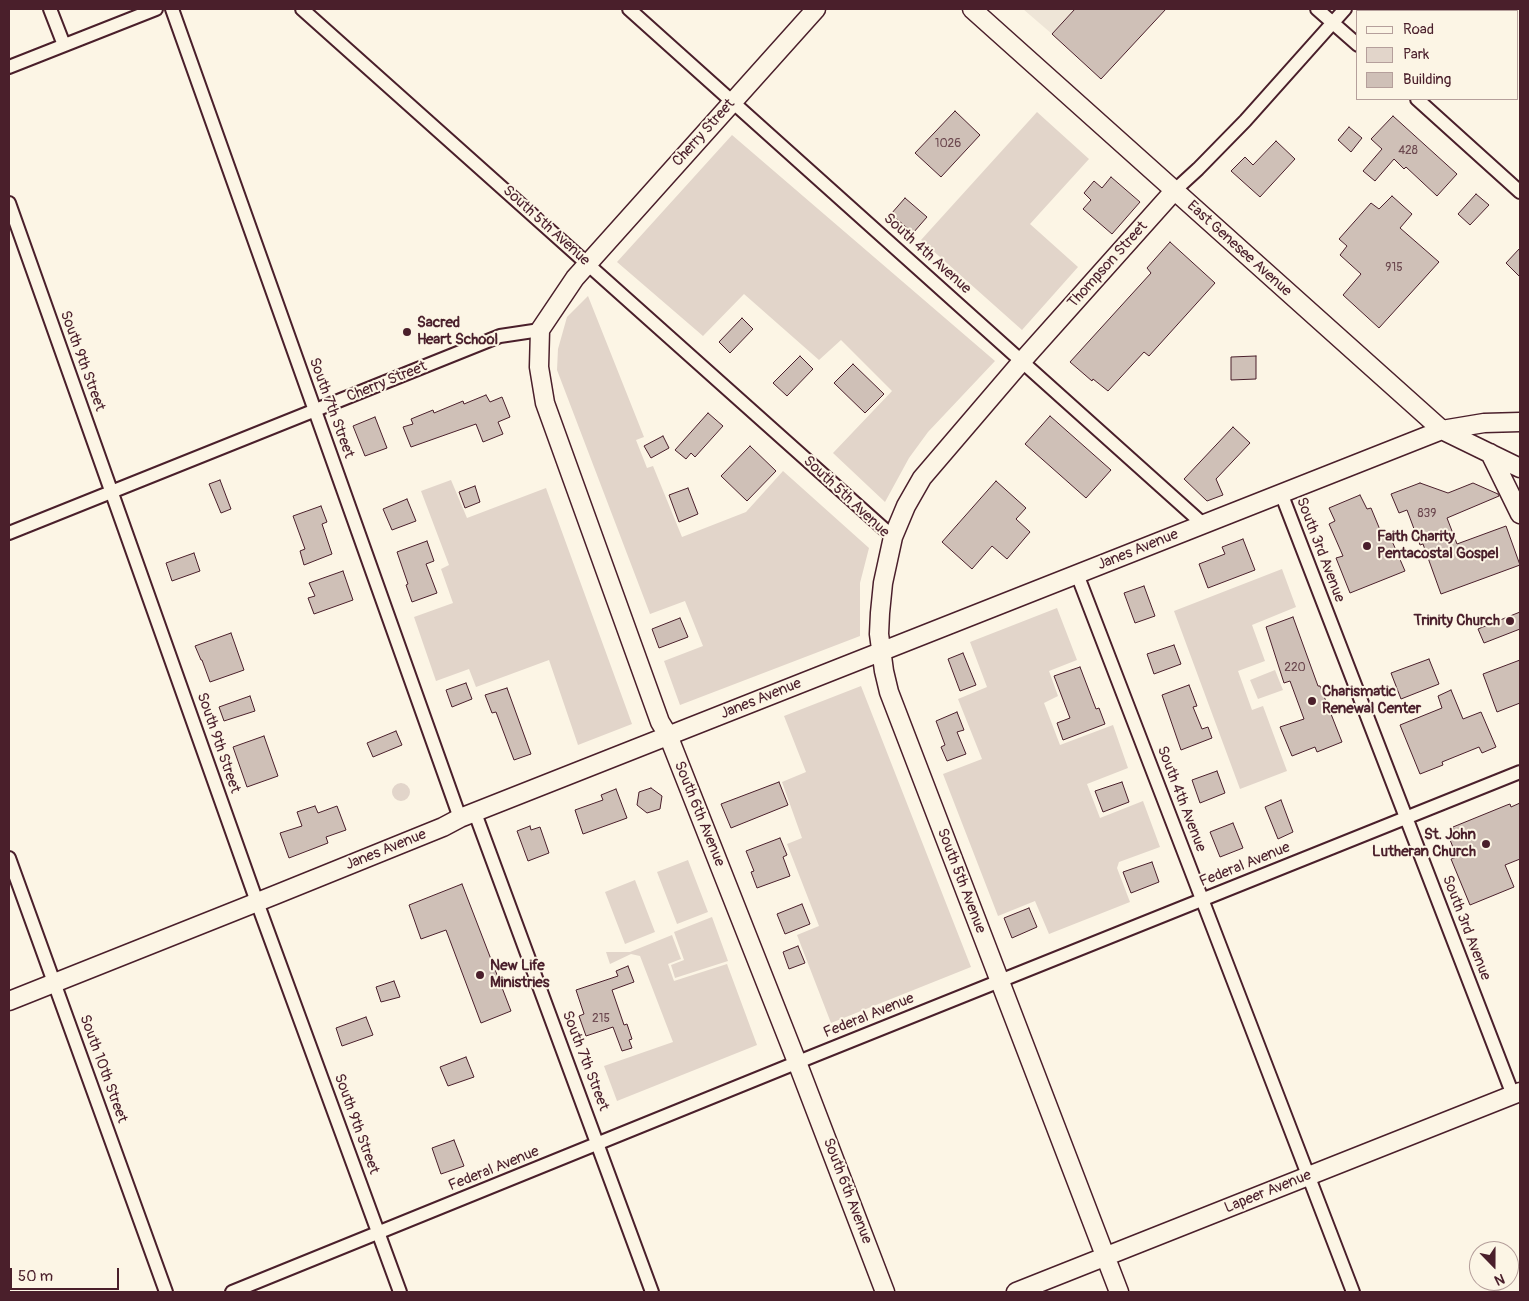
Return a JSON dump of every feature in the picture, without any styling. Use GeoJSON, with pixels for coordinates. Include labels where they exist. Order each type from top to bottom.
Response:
{"type":"FeatureCollection","features":[{"type":"Feature","properties":{"kind":"street"},"geometry":{"type":"LineString","coordinates":[[50,9],[64,46]]}},
{"type":"Feature","properties":{"kind":"street"},"geometry":{"type":"LineString","coordinates":[[9,67],[156,9]]}},
{"type":"Feature","properties":{"kind":"street","name":"South 7th Street"},"geometry":{"type":"LineString","coordinates":[[172,9],[315,412],[468,816],[599,1144],[652,1292]]}},
{"type":"Feature","properties":{"kind":"street","name":"South 5th Avenue"},"geometry":{"type":"LineString","coordinates":[[302,9],[892,537],[883,583],[879,634],[889,692],[1119,1292]]}},
{"type":"Feature","properties":{"kind":"street","name":"South 4th Avenue"},"geometry":{"type":"LineString","coordinates":[[629,9],[1023,360],[1203,524]]}},
{"type":"Feature","properties":{"kind":"street","name":"Cherry Street"},"geometry":{"type":"LineString","coordinates":[[9,533],[315,412],[500,336],[540,330],[587,263],[816,9]]}},
{"type":"Feature","properties":{"kind":"street","name":"East Genesee Avenue"},"geometry":{"type":"LineString","coordinates":[[972,9],[1442,430],[1520,468]]}},
{"type":"Feature","properties":{"kind":"street"},"geometry":{"type":"LineString","coordinates":[[1317,9],[1356,43]]}},
{"type":"Feature","properties":{"kind":"street","name":"Thompson Street"},"geometry":{"type":"LineString","coordinates":[[892,537],[906,506],[922,478],[1023,360],[1174,191],[1245,121],[1345,9]]}},
{"type":"Feature","properties":{"kind":"street"},"geometry":{"type":"LineString","coordinates":[[1418,100],[1520,192]]}},
{"type":"Feature","properties":{"kind":"street","name":"South 9th Street"},"geometry":{"type":"LineString","coordinates":[[9,203],[257,902],[400,1292]]}},
{"type":"Feature","properties":{"kind":"street","name":"South 6th Avenue"},"geometry":{"type":"LineString","coordinates":[[540,330],[539,367],[545,403],[660,722],[668,735],[885,1292]]}},
{"type":"Feature","properties":{"kind":"street","name":"Janes Avenue"},"geometry":{"type":"LineString","coordinates":[[9,1001],[668,735],[1442,430],[1484,423],[1520,422]]}},
{"type":"Feature","properties":{"kind":"street"},"geometry":{"type":"LineString","coordinates":[[1490,453],[1520,514]]}},
{"type":"Feature","properties":{"kind":"street","name":"South 3rd Avenue"},"geometry":{"type":"LineString","coordinates":[[1281,493],[1516,1093]]}},
{"type":"Feature","properties":{"kind":"street","name":"South 4th Avenue"},"geometry":{"type":"LineString","coordinates":[[1077,574],[1352,1292]]}},
{"type":"Feature","properties":{"kind":"street","name":"Federal Avenue"},"geometry":{"type":"LineString","coordinates":[[232,1292],[797,1062],[1520,772]]}},
{"type":"Feature","properties":{"kind":"street","name":"South 10th Street"},"geometry":{"type":"LineString","coordinates":[[9,858],[166,1292]]}},
{"type":"Feature","properties":{"kind":"street","name":"Lapeer Avenue"},"geometry":{"type":"LineString","coordinates":[[1016,1292],[1516,1093]]}},
{"type":"Feature","properties":{"kind":"shaded area"},"geometry":{"type":"Polygon","coordinates":[[[1023,9],[1075,9],[1052,34],[1023,9]]]}},
{"type":"Feature","properties":{"kind":"green space"},"geometry":{"type":"Polygon","coordinates":[[[1037,112],[1089,159],[1030,224],[1078,267],[1022,330],[921,240],[1037,112]]]}},
{"type":"Feature","properties":{"kind":"green space"},"geometry":{"type":"Polygon","coordinates":[[[732,135],[995,361],[928,432],[909,458],[885,502],[833,453],[892,391],[841,340],[819,360],[744,294],[703,336],[617,262],[732,135]]]}},
{"type":"Feature","properties":{"kind":"green space"},"geometry":{"type":"Polygon","coordinates":[[[588,296],[644,437],[636,440],[647,468],[653,466],[682,537],[746,512],[783,471],[869,548],[860,583],[860,636],[680,705],[664,661],[703,646],[685,601],[650,614],[557,370],[558,349],[567,317],[588,296]]]}},
{"type":"Feature","properties":{"kind":"green space"},"geometry":{"type":"Polygon","coordinates":[[[451,480],[467,518],[546,488],[632,724],[578,745],[549,660],[476,687],[469,669],[436,681],[414,617],[453,603],[441,569],[449,565],[421,491],[451,480]]]}},
{"type":"Feature","properties":{"kind":"green space"},"geometry":{"type":"Polygon","coordinates":[[[1282,569],[1296,607],[1252,625],[1265,661],[1238,671],[1252,710],[1263,706],[1287,771],[1240,789],[1174,611],[1282,569]]]}},
{"type":"Feature","properties":{"kind":"green space"},"geometry":{"type":"Polygon","coordinates":[[[1057,608],[1077,660],[1049,671],[1058,696],[1044,703],[1060,745],[1113,725],[1128,768],[1087,784],[1100,818],[1143,801],[1160,847],[1119,862],[1117,868],[1130,902],[1049,934],[1035,901],[998,916],[943,774],[982,759],[958,699],[987,687],[970,642],[1057,608]]]}},
{"type":"Feature","properties":{"kind":"green space"},"geometry":{"type":"Polygon","coordinates":[[[1275,670],[1283,690],[1258,699],[1250,680],[1275,670]]]}},
{"type":"Feature","properties":{"kind":"green space"},"geometry":{"type":"Polygon","coordinates":[[[861,686],[971,967],[831,1023],[797,935],[819,926],[787,844],[802,838],[782,782],[806,772],[784,716],[861,686]]]}},
{"type":"Feature","properties":{"kind":"green space"},"geometry":{"type":"Polygon","coordinates":[[[401,783],[407,786],[410,792],[407,798],[401,801],[395,798],[392,792],[395,786],[401,783]]]}},
{"type":"Feature","properties":{"kind":"green space"},"geometry":{"type":"Polygon","coordinates":[[[688,860],[708,912],[677,924],[657,872],[688,860]]]}},
{"type":"Feature","properties":{"kind":"green space"},"geometry":{"type":"Polygon","coordinates":[[[635,880],[655,932],[625,944],[605,892],[635,880]]]}},
{"type":"Feature","properties":{"kind":"green space"},"geometry":{"type":"Polygon","coordinates":[[[712,917],[728,961],[675,978],[671,965],[684,960],[674,932],[712,917]]]}},
{"type":"Feature","properties":{"kind":"green space"},"geometry":{"type":"Polygon","coordinates":[[[672,935],[681,959],[668,964],[674,981],[727,964],[757,1045],[617,1101],[604,1066],[673,1042],[640,956],[631,954],[610,964],[606,952],[630,952],[672,935]]]}},
{"type":"Feature","properties":{"kind":"building"},"geometry":{"type":"Polygon","coordinates":[[[1075,9],[1166,9],[1101,79],[1052,34],[1075,9]]]}},
{"type":"Feature","properties":{"kind":"building"},"geometry":{"type":"Polygon","coordinates":[[[955,111],[980,135],[941,177],[915,153],[955,111]]]}},
{"type":"Feature","properties":{"kind":"building"},"geometry":{"type":"Polygon","coordinates":[[[1393,116],[1457,174],[1437,196],[1406,167],[1404,169],[1394,159],[1375,181],[1363,171],[1382,149],[1371,139],[1393,116]]]}},
{"type":"Feature","properties":{"kind":"building"},"geometry":{"type":"Polygon","coordinates":[[[1349,127],[1362,138],[1351,152],[1338,140],[1349,127]]]}},
{"type":"Feature","properties":{"kind":"building"},"geometry":{"type":"Polygon","coordinates":[[[1276,141],[1295,159],[1260,197],[1231,171],[1245,157],[1253,165],[1276,141]]]}},
{"type":"Feature","properties":{"kind":"building"},"geometry":{"type":"Polygon","coordinates":[[[1111,177],[1140,202],[1112,234],[1083,209],[1091,200],[1084,193],[1094,181],[1102,188],[1111,177]]]}},
{"type":"Feature","properties":{"kind":"building"},"geometry":{"type":"Polygon","coordinates":[[[1476,194],[1489,205],[1470,225],[1458,214],[1476,194]]]}},
{"type":"Feature","properties":{"kind":"building"},"geometry":{"type":"Polygon","coordinates":[[[1392,196],[1412,214],[1400,228],[1439,262],[1379,328],[1343,295],[1361,274],[1340,255],[1347,246],[1339,239],[1371,203],[1379,209],[1392,196]]]}},
{"type":"Feature","properties":{"kind":"building"},"geometry":{"type":"Polygon","coordinates":[[[905,198],[927,217],[913,233],[891,214],[905,198]]]}},
{"type":"Feature","properties":{"kind":"building"},"geometry":{"type":"Polygon","coordinates":[[[1170,242],[1215,283],[1149,356],[1144,352],[1108,391],[1093,379],[1092,381],[1070,362],[1151,273],[1147,268],[1170,242]]]}},
{"type":"Feature","properties":{"kind":"building"},"geometry":{"type":"Polygon","coordinates":[[[1520,248],[1520,277],[1506,263],[1520,248]]]}},
{"type":"Feature","properties":{"kind":"building"},"geometry":{"type":"Polygon","coordinates":[[[742,318],[753,329],[730,353],[719,342],[742,318]]]}},
{"type":"Feature","properties":{"kind":"building"},"geometry":{"type":"Polygon","coordinates":[[[800,356],[813,369],[787,396],[773,383],[800,356]]]}},
{"type":"Feature","properties":{"kind":"building"},"geometry":{"type":"Polygon","coordinates":[[[1256,356],[1256,379],[1231,380],[1231,357],[1256,356]]]}},
{"type":"Feature","properties":{"kind":"building"},"geometry":{"type":"Polygon","coordinates":[[[853,364],[884,394],[865,413],[834,383],[853,364]]]}},
{"type":"Feature","properties":{"kind":"building"},"geometry":{"type":"Polygon","coordinates":[[[486,395],[490,402],[502,397],[510,417],[498,422],[503,434],[483,442],[476,424],[411,447],[403,427],[413,424],[411,419],[433,410],[434,413],[463,401],[464,404],[486,395]]]}},
{"type":"Feature","properties":{"kind":"building"},"geometry":{"type":"Polygon","coordinates":[[[708,413],[723,426],[695,457],[691,453],[686,459],[675,450],[708,413]]]}},
{"type":"Feature","properties":{"kind":"building"},"geometry":{"type":"Polygon","coordinates":[[[1050,416],[1111,470],[1086,498],[1025,444],[1050,416]]]}},
{"type":"Feature","properties":{"kind":"building"},"geometry":{"type":"Polygon","coordinates":[[[375,417],[387,448],[365,456],[353,426],[375,417]]]}},
{"type":"Feature","properties":{"kind":"building"},"geometry":{"type":"Polygon","coordinates":[[[1233,427],[1250,443],[1216,479],[1223,495],[1207,501],[1184,479],[1233,427]]]}},
{"type":"Feature","properties":{"kind":"building"},"geometry":{"type":"Polygon","coordinates":[[[663,436],[669,448],[651,458],[644,446],[663,436]]]}},
{"type":"Feature","properties":{"kind":"building"},"geometry":{"type":"Polygon","coordinates":[[[750,446],[776,471],[747,501],[721,476],[750,446]]]}},
{"type":"Feature","properties":{"kind":"building"},"geometry":{"type":"Polygon","coordinates":[[[220,480],[231,509],[221,513],[209,484],[220,480]]]}},
{"type":"Feature","properties":{"kind":"building"},"geometry":{"type":"Polygon","coordinates":[[[996,481],[1026,508],[1016,519],[1030,532],[1007,559],[992,546],[972,569],[942,542],[996,481]]]}},
{"type":"Feature","properties":{"kind":"building"},"geometry":{"type":"Polygon","coordinates":[[[1420,483],[1448,493],[1473,483],[1498,494],[1499,496],[1447,518],[1457,544],[1506,526],[1520,565],[1441,594],[1423,544],[1420,545],[1407,510],[1399,513],[1391,494],[1420,483]]]}},
{"type":"Feature","properties":{"kind":"building"},"geometry":{"type":"Polygon","coordinates":[[[475,486],[480,502],[465,508],[459,492],[475,486]]]}},
{"type":"Feature","properties":{"kind":"building"},"geometry":{"type":"Polygon","coordinates":[[[688,488],[698,514],[679,522],[669,495],[688,488]]]}},
{"type":"Feature","properties":{"kind":"building","name":"Faith Charity Pentacostal Gospel"},"geometry":{"type":"Polygon","coordinates":[[[1360,495],[1367,509],[1371,508],[1383,537],[1389,534],[1405,571],[1350,593],[1336,558],[1343,556],[1329,524],[1335,521],[1329,508],[1360,495]]]}},
{"type":"Feature","properties":{"kind":"building"},"geometry":{"type":"Polygon","coordinates":[[[407,499],[416,521],[392,530],[383,509],[407,499]]]}},
{"type":"Feature","properties":{"kind":"building"},"geometry":{"type":"Polygon","coordinates":[[[321,506],[327,522],[322,524],[332,554],[304,565],[300,551],[305,549],[293,516],[321,506]]]}},
{"type":"Feature","properties":{"kind":"building"},"geometry":{"type":"Polygon","coordinates":[[[1243,539],[1255,570],[1208,588],[1199,564],[1225,554],[1222,547],[1243,539]]]}},
{"type":"Feature","properties":{"kind":"building"},"geometry":{"type":"Polygon","coordinates":[[[427,541],[434,561],[426,564],[437,593],[412,602],[397,552],[427,541]]]}},
{"type":"Feature","properties":{"kind":"building"},"geometry":{"type":"Polygon","coordinates":[[[194,553],[200,571],[172,581],[166,563],[194,553]]]}},
{"type":"Feature","properties":{"kind":"building"},"geometry":{"type":"Polygon","coordinates":[[[343,571],[353,600],[314,614],[308,598],[315,596],[309,583],[343,571]]]}},
{"type":"Feature","properties":{"kind":"building"},"geometry":{"type":"Polygon","coordinates":[[[1144,586],[1155,616],[1135,623],[1124,593],[1144,586]]]}},
{"type":"Feature","properties":{"kind":"building","name":"Trinity Church"},"geometry":{"type":"Polygon","coordinates":[[[1520,612],[1520,629],[1484,643],[1478,629],[1520,612]]]}},
{"type":"Feature","properties":{"kind":"building"},"geometry":{"type":"Polygon","coordinates":[[[1293,617],[1318,686],[1320,686],[1342,742],[1317,752],[1315,747],[1292,756],[1280,727],[1304,719],[1290,681],[1284,683],[1266,627],[1293,617]]]}},
{"type":"Feature","properties":{"kind":"building"},"geometry":{"type":"Polygon","coordinates":[[[680,618],[688,637],[659,648],[652,629],[680,618]]]}},
{"type":"Feature","properties":{"kind":"building"},"geometry":{"type":"Polygon","coordinates":[[[231,633],[244,670],[210,682],[195,646],[231,633]]]}},
{"type":"Feature","properties":{"kind":"building"},"geometry":{"type":"Polygon","coordinates":[[[1174,645],[1181,664],[1154,674],[1147,654],[1174,645]]]}},
{"type":"Feature","properties":{"kind":"building"},"geometry":{"type":"Polygon","coordinates":[[[963,653],[976,685],[960,691],[948,659],[963,653]]]}},
{"type":"Feature","properties":{"kind":"building"},"geometry":{"type":"Polygon","coordinates":[[[1429,659],[1439,684],[1401,699],[1391,673],[1429,659]]]}},
{"type":"Feature","properties":{"kind":"building"},"geometry":{"type":"Polygon","coordinates":[[[1520,660],[1520,703],[1497,712],[1483,674],[1520,660]]]}},
{"type":"Feature","properties":{"kind":"building"},"geometry":{"type":"Polygon","coordinates":[[[1080,667],[1096,709],[1099,708],[1105,724],[1063,740],[1057,723],[1070,718],[1054,676],[1080,667]]]}},
{"type":"Feature","properties":{"kind":"building"},"geometry":{"type":"Polygon","coordinates":[[[466,683],[472,699],[452,707],[446,690],[466,683]]]}},
{"type":"Feature","properties":{"kind":"building"},"geometry":{"type":"Polygon","coordinates":[[[1189,685],[1197,706],[1193,707],[1202,729],[1208,727],[1212,738],[1181,750],[1162,695],[1189,685]]]}},
{"type":"Feature","properties":{"kind":"building"},"geometry":{"type":"Polygon","coordinates":[[[507,688],[531,754],[514,760],[496,712],[492,713],[485,695],[507,688]]]}},
{"type":"Feature","properties":{"kind":"building"},"geometry":{"type":"Polygon","coordinates":[[[1451,690],[1463,719],[1481,712],[1496,747],[1482,753],[1479,747],[1442,762],[1443,765],[1420,774],[1400,725],[1442,708],[1438,696],[1451,690]]]}},
{"type":"Feature","properties":{"kind":"building"},"geometry":{"type":"Polygon","coordinates":[[[250,696],[255,711],[224,721],[219,707],[250,696]]]}},
{"type":"Feature","properties":{"kind":"building"},"geometry":{"type":"Polygon","coordinates":[[[957,712],[964,730],[957,732],[966,754],[947,761],[941,747],[945,745],[936,721],[957,712]]]}},
{"type":"Feature","properties":{"kind":"building"},"geometry":{"type":"Polygon","coordinates":[[[396,731],[402,745],[373,757],[367,743],[396,731]]]}},
{"type":"Feature","properties":{"kind":"building"},"geometry":{"type":"Polygon","coordinates":[[[264,736],[278,776],[247,787],[233,747],[264,736]]]}},
{"type":"Feature","properties":{"kind":"building"},"geometry":{"type":"Polygon","coordinates":[[[1217,771],[1225,793],[1200,803],[1192,780],[1217,771]]]}},
{"type":"Feature","properties":{"kind":"building"},"geometry":{"type":"Polygon","coordinates":[[[779,782],[788,805],[731,828],[721,804],[779,782]]]}},
{"type":"Feature","properties":{"kind":"building"},"geometry":{"type":"Polygon","coordinates":[[[1122,782],[1129,802],[1103,812],[1095,791],[1122,782]]]}},
{"type":"Feature","properties":{"kind":"building"},"geometry":{"type":"Polygon","coordinates":[[[651,788],[662,796],[660,809],[647,813],[637,805],[639,792],[651,788]]]}},
{"type":"Feature","properties":{"kind":"building"},"geometry":{"type":"Polygon","coordinates":[[[616,789],[627,818],[583,834],[575,810],[603,800],[601,795],[616,789]]]}},
{"type":"Feature","properties":{"kind":"building"},"geometry":{"type":"Polygon","coordinates":[[[1281,800],[1293,832],[1278,839],[1265,807],[1281,800]]]}},
{"type":"Feature","properties":{"kind":"building","name":"St. John Lutheran Church"},"geometry":{"type":"Polygon","coordinates":[[[1520,803],[1520,859],[1505,865],[1514,887],[1470,905],[1451,859],[1457,857],[1448,835],[1455,832],[1453,827],[1507,805],[1510,804],[1511,807],[1520,803]]]}},
{"type":"Feature","properties":{"kind":"building"},"geometry":{"type":"Polygon","coordinates":[[[315,806],[318,813],[337,806],[346,830],[326,837],[328,843],[289,858],[280,833],[302,826],[297,812],[315,806]]]}},
{"type":"Feature","properties":{"kind":"building"},"geometry":{"type":"Polygon","coordinates":[[[1233,823],[1243,848],[1220,857],[1210,832],[1233,823]]]}},
{"type":"Feature","properties":{"kind":"building"},"geometry":{"type":"Polygon","coordinates":[[[530,826],[531,830],[540,827],[549,853],[528,861],[517,831],[530,826]]]}},
{"type":"Feature","properties":{"kind":"building"},"geometry":{"type":"Polygon","coordinates":[[[780,838],[787,855],[783,857],[790,876],[757,888],[751,872],[754,871],[746,851],[780,838]]]}},
{"type":"Feature","properties":{"kind":"building"},"geometry":{"type":"Polygon","coordinates":[[[1152,862],[1159,882],[1131,893],[1123,872],[1152,862]]]}},
{"type":"Feature","properties":{"kind":"building","name":"New Life Ministries"},"geometry":{"type":"Polygon","coordinates":[[[462,884],[511,1011],[481,1023],[446,930],[421,939],[409,905],[462,884]]]}},
{"type":"Feature","properties":{"kind":"building"},"geometry":{"type":"Polygon","coordinates":[[[802,904],[810,924],[785,934],[777,914],[802,904]]]}},
{"type":"Feature","properties":{"kind":"building"},"geometry":{"type":"Polygon","coordinates":[[[1029,908],[1037,927],[1012,938],[1004,918],[1029,908]]]}},
{"type":"Feature","properties":{"kind":"building"},"geometry":{"type":"Polygon","coordinates":[[[798,946],[805,963],[789,969],[783,952],[798,946]]]}},
{"type":"Feature","properties":{"kind":"building"},"geometry":{"type":"Polygon","coordinates":[[[628,966],[634,982],[612,990],[624,1025],[627,1024],[632,1039],[629,1040],[632,1048],[622,1051],[613,1027],[586,1036],[579,1016],[584,1014],[576,990],[618,976],[616,971],[628,966]]]}},
{"type":"Feature","properties":{"kind":"building"},"geometry":{"type":"Polygon","coordinates":[[[394,981],[400,997],[381,1002],[376,987],[394,981]]]}},
{"type":"Feature","properties":{"kind":"building"},"geometry":{"type":"Polygon","coordinates":[[[366,1017],[373,1035],[342,1046],[336,1028],[366,1017]]]}},
{"type":"Feature","properties":{"kind":"building"},"geometry":{"type":"Polygon","coordinates":[[[466,1057],[474,1077],[448,1086],[440,1067],[466,1057]]]}},
{"type":"Feature","properties":{"kind":"building"},"geometry":{"type":"Polygon","coordinates":[[[454,1140],[464,1166],[441,1174],[432,1148],[454,1140]]]}},
{"type":"Feature","properties":{"kind":"place","name":"Sacred Heart School"},"geometry":{"type":"Point","coordinates":[407,332]}},
{"type":"Feature","properties":{"kind":"place","name":"Faith Charity Pentacostal Gospel"},"geometry":{"type":"Point","coordinates":[1367,546]}},
{"type":"Feature","properties":{"kind":"place","name":"Trinity Church"},"geometry":{"type":"Point","coordinates":[1510,621]}},
{"type":"Feature","properties":{"kind":"place","name":"Charismatic Renewal Center"},"geometry":{"type":"Point","coordinates":[1312,701]}},
{"type":"Feature","properties":{"kind":"place","name":"St. John Lutheran Church"},"geometry":{"type":"Point","coordinates":[1486,844]}},
{"type":"Feature","properties":{"kind":"place","name":"New Life Ministries"},"geometry":{"type":"Point","coordinates":[480,975]}}]}
